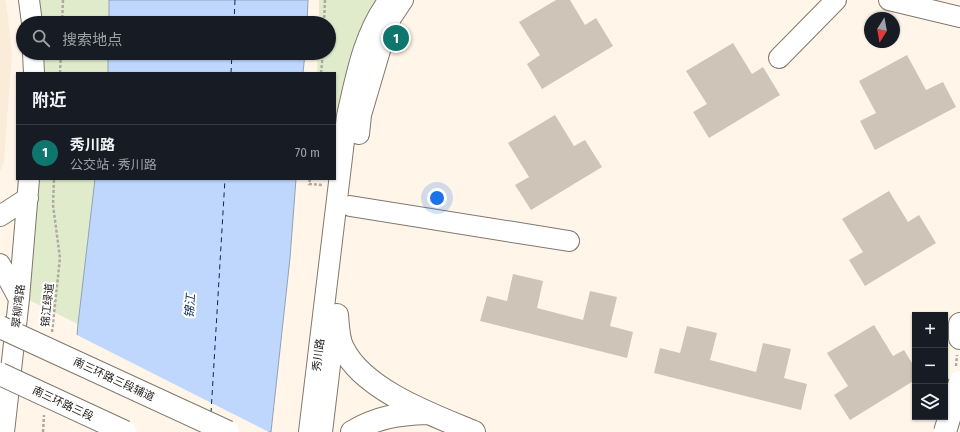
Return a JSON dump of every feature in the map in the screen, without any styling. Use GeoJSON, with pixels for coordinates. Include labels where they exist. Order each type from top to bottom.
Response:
{"type":"FeatureCollection","features":[{"type":"Feature","properties":{"kind":"main road"},"geometry":{"type":"LineString","coordinates":[[336,315],[342,346],[353,366],[378,386],[427,413],[474,432]]}},
{"type":"Feature","properties":{"kind":"main road"},"geometry":{"type":"LineString","coordinates":[[960,324],[960,338]]}},
{"type":"Feature","properties":{"kind":"main road","name":"南三环路三段辅道"},"geometry":{"type":"LineString","coordinates":[[0,327],[228,432]]}},
{"type":"Feature","properties":{"kind":"main road","name":"南三环路三段"},"geometry":{"type":"LineString","coordinates":[[0,374],[125,432]]}},
{"type":"Feature","properties":{"kind":"main road"},"geometry":{"type":"LineString","coordinates":[[944,432],[960,382]]}},
{"type":"Feature","properties":{"kind":"main road"},"geometry":{"type":"LineString","coordinates":[[352,432],[368,423],[397,414],[427,413]]}},
{"type":"Feature","properties":{"kind":"street"},"geometry":{"type":"LineString","coordinates":[[29,0],[31,16]]}},
{"type":"Feature","properties":{"kind":"street","name":"秀川路"},"geometry":{"type":"LineString","coordinates":[[309,432],[347,116],[356,75],[377,16],[389,0]]}},
{"type":"Feature","properties":{"kind":"street","name":"秀川路"},"geometry":{"type":"LineString","coordinates":[[322,432],[361,115],[391,18],[403,0]]}},
{"type":"Feature","properties":{"kind":"street"},"geometry":{"type":"LineString","coordinates":[[779,58],[836,0]]}},
{"type":"Feature","properties":{"kind":"street"},"geometry":{"type":"LineString","coordinates":[[888,0],[960,17]]}},
{"type":"Feature","properties":{"kind":"street"},"geometry":{"type":"LineString","coordinates":[[33,60],[34,72]]}},
{"type":"Feature","properties":{"kind":"street"},"geometry":{"type":"LineString","coordinates":[[0,216],[29,188]]}},
{"type":"Feature","properties":{"kind":"street","name":"翠柳湾路"},"geometry":{"type":"LineString","coordinates":[[4,432],[19,299],[29,188]]}},
{"type":"Feature","properties":{"kind":"street"},"geometry":{"type":"LineString","coordinates":[[350,206],[569,241]]}},
{"type":"Feature","properties":{"kind":"street"},"geometry":{"type":"LineString","coordinates":[[0,264],[19,299]]}},
{"type":"Feature","properties":{"kind":"path"},"geometry":{"type":"LineString","coordinates":[[62,16],[63,0]]}},
{"type":"Feature","properties":{"kind":"path"},"geometry":{"type":"LineString","coordinates":[[324,16],[325,0]]}},
{"type":"Feature","properties":{"kind":"path"},"geometry":{"type":"LineString","coordinates":[[60,72],[61,60]]}},
{"type":"Feature","properties":{"kind":"path"},"geometry":{"type":"LineString","coordinates":[[321,72],[322,60]]}},
{"type":"Feature","properties":{"kind":"path","name":"锦江绿道"},"geometry":{"type":"LineString","coordinates":[[52,337],[60,258],[53,205],[54,180]]}},
{"type":"Feature","properties":{"kind":"path"},"geometry":{"type":"LineString","coordinates":[[43,432],[45,408]]}},
{"type":"Feature","properties":{"kind":"shaded area"},"geometry":{"type":"Polygon","coordinates":[[[0,0],[6,0],[12,54],[4,161],[0,172],[0,0]]]}},
{"type":"Feature","properties":{"kind":"green space"},"geometry":{"type":"Polygon","coordinates":[[[36,0],[109,0],[109,16],[38,16],[36,0]]]}},
{"type":"Feature","properties":{"kind":"green space"},"geometry":{"type":"Polygon","coordinates":[[[319,0],[375,0],[366,15],[353,47],[336,127],[336,72],[317,72],[318,60],[336,60],[336,16],[319,16],[319,0]]]}},
{"type":"Feature","properties":{"kind":"green space"},"geometry":{"type":"Polygon","coordinates":[[[40,60],[108,60],[108,72],[41,72],[40,60]]]}},
{"type":"Feature","properties":{"kind":"green space"},"geometry":{"type":"Polygon","coordinates":[[[37,180],[95,180],[78,324],[27,299],[37,180]]]}},
{"type":"Feature","properties":{"kind":"water"},"geometry":{"type":"Polygon","coordinates":[[[109,0],[308,0],[307,16],[109,16],[109,0]]]}},
{"type":"Feature","properties":{"kind":"water"},"geometry":{"type":"Polygon","coordinates":[[[108,60],[304,60],[303,72],[108,72],[108,60]]]}},
{"type":"Feature","properties":{"kind":"water","name":"锦江"},"geometry":{"type":"Polygon","coordinates":[[[95,180],[296,180],[290,258],[271,432],[68,432],[78,324],[95,180]]]}},
{"type":"Feature","properties":{"kind":"pier"},"geometry":{"type":"Polygon","coordinates":[[[75,334],[269,432],[66,432],[75,334]]]}},
{"type":"Feature","properties":{"kind":"building"},"geometry":{"type":"Polygon","coordinates":[[[556,0],[570,0],[585,25],[596,18],[613,46],[542,89],[527,64],[540,55],[519,22],[556,0]]]}},
{"type":"Feature","properties":{"kind":"building"},"geometry":{"type":"Polygon","coordinates":[[[733,43],[752,74],[763,67],[780,95],[709,138],[693,112],[707,104],[686,71],[733,43]]]}},
{"type":"Feature","properties":{"kind":"building"},"geometry":{"type":"Polygon","coordinates":[[[907,55],[926,90],[943,82],[956,107],[875,150],[860,121],[876,113],[859,81],[907,55]]]}},
{"type":"Feature","properties":{"kind":"building"},"geometry":{"type":"Polygon","coordinates":[[[555,115],[574,146],[585,140],[602,167],[531,210],[515,185],[529,177],[508,143],[555,115]]]}},
{"type":"Feature","properties":{"kind":"building"},"geometry":{"type":"Polygon","coordinates":[[[889,191],[908,222],[919,215],[936,243],[865,286],[849,260],[863,252],[842,219],[889,191]]]}},
{"type":"Feature","properties":{"kind":"building"},"geometry":{"type":"Polygon","coordinates":[[[513,274],[543,281],[537,308],[583,320],[590,291],[617,297],[610,326],[633,332],[627,358],[480,321],[487,296],[507,301],[513,274]]]}},
{"type":"Feature","properties":{"kind":"building"},"geometry":{"type":"Polygon","coordinates":[[[874,325],[893,356],[904,350],[912,363],[912,382],[850,420],[834,395],[848,386],[827,353],[874,325]]]}},
{"type":"Feature","properties":{"kind":"building"},"geometry":{"type":"Polygon","coordinates":[[[687,326],[717,333],[710,360],[756,372],[763,343],[791,349],[784,378],[807,384],[801,410],[654,373],[660,348],[680,353],[687,326]]]}},
{"type":"Feature","properties":{"kind":"ferry route"},"geometry":{"type":"LineString","coordinates":[[234,16],[235,0]]}},
{"type":"Feature","properties":{"kind":"ferry route"},"geometry":{"type":"LineString","coordinates":[[231,72],[232,60]]}},
{"type":"Feature","properties":{"kind":"ferry route"},"geometry":{"type":"LineString","coordinates":[[211,413],[225,180]]}},
{"type":"Feature","properties":{"kind":"place","name":"秀川路"},"geometry":{"type":"Point","coordinates":[396,38]}}]}
